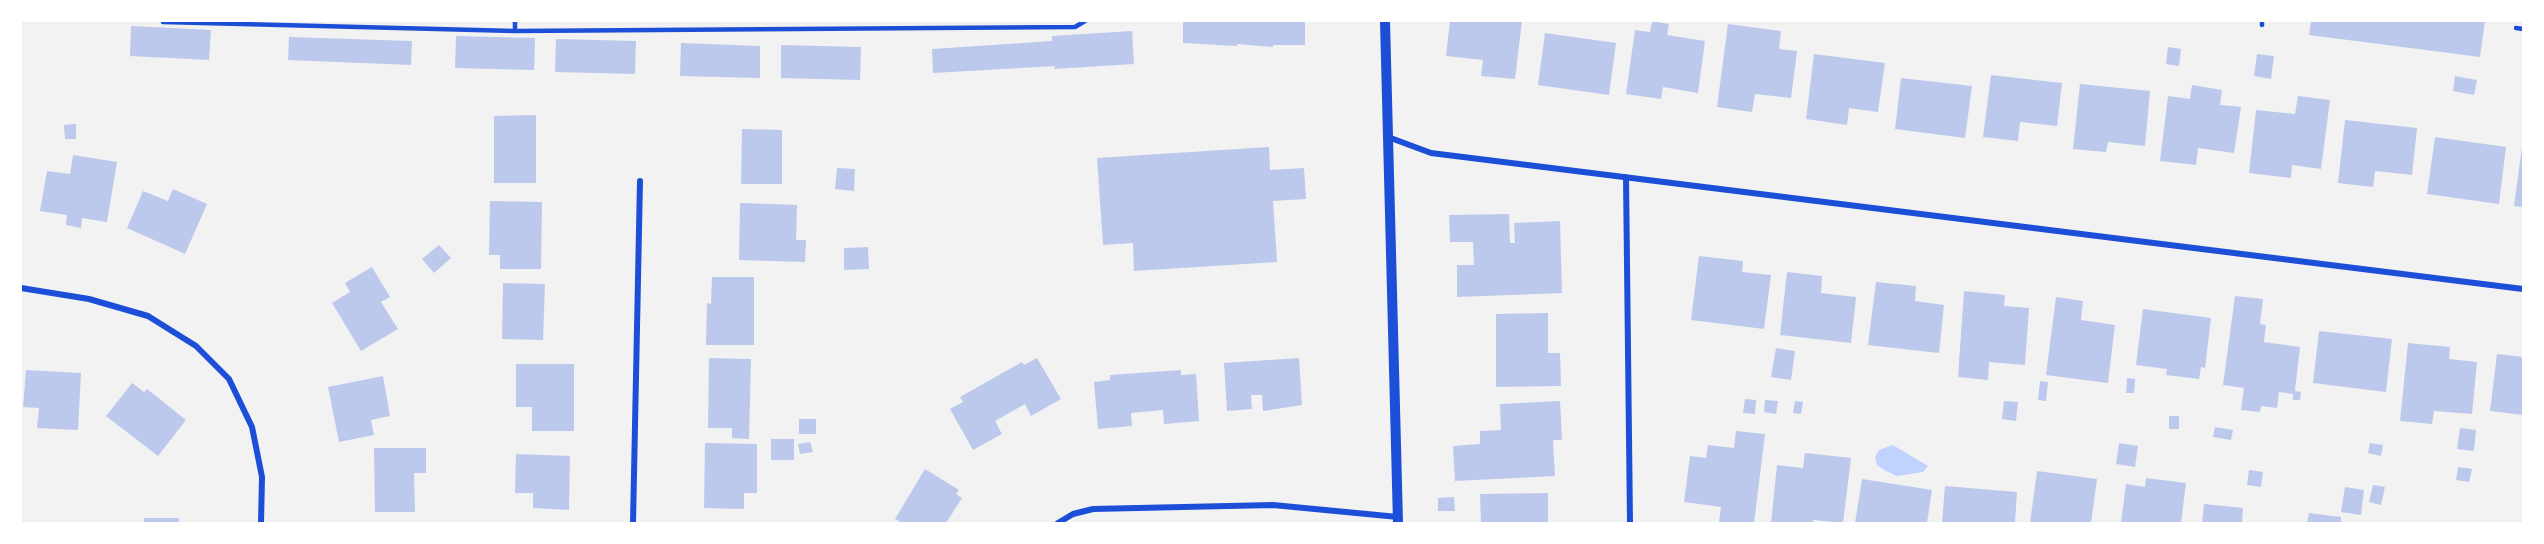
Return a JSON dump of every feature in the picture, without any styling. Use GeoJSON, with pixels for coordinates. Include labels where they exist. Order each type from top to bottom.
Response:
{"type":"FeatureCollection","features":[{"type":"Feature","properties":{"kind":"street"},"geometry":{"type":"LineString","coordinates":[[1058,523],[1074,514],[1093,509],[1273,505],[1398,520],[1385,21]]}},
{"type":"Feature","properties":{"kind":"street"},"geometry":{"type":"LineString","coordinates":[[1388,137],[1431,153],[2523,289]]}},
{"type":"Feature","properties":{"kind":"street"},"geometry":{"type":"LineString","coordinates":[[1626,177],[1630,523]]}},
{"type":"Feature","properties":{"kind":"street"},"geometry":{"type":"LineString","coordinates":[[633,523],[640,181]]}},
{"type":"Feature","properties":{"kind":"street"},"geometry":{"type":"LineString","coordinates":[[21,288],[89,299],[148,315],[196,346],[229,379],[252,428],[262,477],[261,523]]}},
{"type":"Feature","properties":{"kind":"lane"},"geometry":{"type":"LineString","coordinates":[[515,21],[515,31]]}},
{"type":"Feature","properties":{"kind":"lane"},"geometry":{"type":"LineString","coordinates":[[163,22],[515,31],[1075,27],[1085,21]]}},
{"type":"Feature","properties":{"kind":"lane"},"geometry":{"type":"LineString","coordinates":[[2516,28],[2523,29]]}},
{"type":"Feature","properties":{"kind":"water"},"geometry":{"type":"Polygon","coordinates":[[[1893,445],[1928,466],[1923,472],[1897,476],[1884,470],[1877,465],[1875,457],[1879,450],[1893,445]]]}},
{"type":"Feature","properties":{"kind":"building"},"geometry":{"type":"Polygon","coordinates":[[[1183,21],[1305,21],[1305,45],[1273,45],[1273,47],[1183,43],[1183,21]]]}},
{"type":"Feature","properties":{"kind":"building"},"geometry":{"type":"Polygon","coordinates":[[[1450,21],[1522,21],[1515,79],[1481,76],[1483,60],[1446,56],[1450,21]]]}},
{"type":"Feature","properties":{"kind":"building"},"geometry":{"type":"Polygon","coordinates":[[[1652,21],[1669,24],[1667,35],[1705,41],[1698,93],[1663,87],[1661,99],[1626,94],[1635,30],[1650,32],[1652,21]]]}},
{"type":"Feature","properties":{"kind":"building"},"geometry":{"type":"Polygon","coordinates":[[[2311,21],[2485,21],[2480,57],[2309,35],[2311,21]]]}},
{"type":"Feature","properties":{"kind":"building"},"geometry":{"type":"Polygon","coordinates":[[[1728,24],[1781,31],[1779,49],[1797,51],[1791,98],[1755,94],[1752,112],[1717,107],[1728,24]]]}},
{"type":"Feature","properties":{"kind":"building"},"geometry":{"type":"Polygon","coordinates":[[[131,26],[211,30],[209,60],[130,56],[131,26]]]}},
{"type":"Feature","properties":{"kind":"building"},"geometry":{"type":"Polygon","coordinates":[[[1132,31],[1134,64],[933,73],[932,49],[1052,41],[1052,36],[1132,31]]]}},
{"type":"Feature","properties":{"kind":"building"},"geometry":{"type":"Polygon","coordinates":[[[1545,33],[1616,43],[1609,95],[1538,85],[1545,33]]]}},
{"type":"Feature","properties":{"kind":"building"},"geometry":{"type":"Polygon","coordinates":[[[456,36],[535,38],[534,70],[455,68],[456,36]]]}},
{"type":"Feature","properties":{"kind":"building"},"geometry":{"type":"Polygon","coordinates":[[[289,37],[412,41],[411,65],[288,60],[289,37]]]}},
{"type":"Feature","properties":{"kind":"building"},"geometry":{"type":"Polygon","coordinates":[[[556,39],[636,41],[635,74],[555,72],[556,39]]]}},
{"type":"Feature","properties":{"kind":"building"},"geometry":{"type":"Polygon","coordinates":[[[681,43],[760,46],[760,78],[680,76],[681,43]]]}},
{"type":"Feature","properties":{"kind":"building"},"geometry":{"type":"Polygon","coordinates":[[[781,45],[861,47],[860,80],[781,78],[781,45]]]}},
{"type":"Feature","properties":{"kind":"building"},"geometry":{"type":"Polygon","coordinates":[[[2168,47],[2181,49],[2179,66],[2166,64],[2168,47]]]}},
{"type":"Feature","properties":{"kind":"building"},"geometry":{"type":"Polygon","coordinates":[[[1814,54],[1885,63],[1878,112],[1849,108],[1847,125],[1806,119],[1814,54]]]}},
{"type":"Feature","properties":{"kind":"building"},"geometry":{"type":"Polygon","coordinates":[[[2257,54],[2274,56],[2271,79],[2254,76],[2257,54]]]}},
{"type":"Feature","properties":{"kind":"building"},"geometry":{"type":"Polygon","coordinates":[[[1991,75],[2062,83],[2057,126],[2020,122],[2018,141],[1983,137],[1991,75]]]}},
{"type":"Feature","properties":{"kind":"building"},"geometry":{"type":"Polygon","coordinates":[[[2455,76],[2477,80],[2474,95],[2453,91],[2455,76]]]}},
{"type":"Feature","properties":{"kind":"building"},"geometry":{"type":"Polygon","coordinates":[[[1901,78],[1972,86],[1965,138],[1895,129],[1901,78]]]}},
{"type":"Feature","properties":{"kind":"building"},"geometry":{"type":"Polygon","coordinates":[[[2080,84],[2150,91],[2145,146],[2108,142],[2106,152],[2073,149],[2080,84]]]}},
{"type":"Feature","properties":{"kind":"building"},"geometry":{"type":"Polygon","coordinates":[[[2192,85],[2222,90],[2220,105],[2241,107],[2234,153],[2198,148],[2196,165],[2160,161],[2168,96],[2190,99],[2192,85]]]}},
{"type":"Feature","properties":{"kind":"building"},"geometry":{"type":"Polygon","coordinates":[[[2298,96],[2330,100],[2321,169],[2292,165],[2291,178],[2249,173],[2256,110],[2295,114],[2298,96]]]}},
{"type":"Feature","properties":{"kind":"building"},"geometry":{"type":"Polygon","coordinates":[[[536,115],[536,183],[494,183],[494,116],[536,115]]]}},
{"type":"Feature","properties":{"kind":"building"},"geometry":{"type":"Polygon","coordinates":[[[2345,120],[2417,128],[2412,175],[2375,171],[2373,187],[2338,183],[2345,120]]]}},
{"type":"Feature","properties":{"kind":"building"},"geometry":{"type":"Polygon","coordinates":[[[76,124],[76,139],[65,139],[64,125],[76,124]]]}},
{"type":"Feature","properties":{"kind":"building"},"geometry":{"type":"Polygon","coordinates":[[[742,129],[782,130],[782,184],[741,184],[742,129]]]}},
{"type":"Feature","properties":{"kind":"building"},"geometry":{"type":"Polygon","coordinates":[[[2435,137],[2506,147],[2499,204],[2427,194],[2435,137]]]}},
{"type":"Feature","properties":{"kind":"building"},"geometry":{"type":"Polygon","coordinates":[[[1269,147],[1270,170],[1304,168],[1306,199],[1273,201],[1277,262],[1134,271],[1133,243],[1103,245],[1097,158],[1269,147]]]}},
{"type":"Feature","properties":{"kind":"building"},"geometry":{"type":"Polygon","coordinates":[[[2523,147],[2523,207],[2514,206],[2523,147]]]}},
{"type":"Feature","properties":{"kind":"building"},"geometry":{"type":"Polygon","coordinates":[[[73,155],[117,162],[107,222],[82,218],[81,228],[66,225],[67,215],[40,211],[47,171],[70,174],[73,155]]]}},
{"type":"Feature","properties":{"kind":"building"},"geometry":{"type":"Polygon","coordinates":[[[837,168],[855,169],[854,191],[835,189],[837,168]]]}},
{"type":"Feature","properties":{"kind":"building"},"geometry":{"type":"Polygon","coordinates":[[[173,189],[207,204],[185,254],[127,228],[143,191],[168,201],[173,189]]]}},
{"type":"Feature","properties":{"kind":"building"},"geometry":{"type":"Polygon","coordinates":[[[490,201],[542,202],[541,269],[500,269],[500,255],[489,255],[490,201]]]}},
{"type":"Feature","properties":{"kind":"building"},"geometry":{"type":"Polygon","coordinates":[[[740,203],[797,205],[796,240],[806,240],[805,262],[739,260],[740,203]]]}},
{"type":"Feature","properties":{"kind":"building"},"geometry":{"type":"Polygon","coordinates":[[[1509,214],[1510,243],[1515,243],[1514,223],[1560,221],[1562,293],[1457,297],[1457,265],[1474,265],[1473,242],[1450,242],[1449,215],[1509,214]]]}},
{"type":"Feature","properties":{"kind":"building"},"geometry":{"type":"Polygon","coordinates":[[[439,245],[451,258],[434,273],[422,259],[439,245]]]}},
{"type":"Feature","properties":{"kind":"building"},"geometry":{"type":"Polygon","coordinates":[[[868,247],[869,269],[844,270],[844,248],[868,247]]]}},
{"type":"Feature","properties":{"kind":"building"},"geometry":{"type":"Polygon","coordinates":[[[1699,256],[1743,261],[1742,272],[1771,275],[1764,329],[1691,320],[1699,256]]]}},
{"type":"Feature","properties":{"kind":"building"},"geometry":{"type":"Polygon","coordinates":[[[372,267],[390,297],[381,302],[398,329],[361,351],[332,303],[350,292],[345,283],[372,267]]]}},
{"type":"Feature","properties":{"kind":"building"},"geometry":{"type":"Polygon","coordinates":[[[1787,272],[1822,276],[1821,293],[1856,297],[1851,343],[1780,335],[1787,272]]]}},
{"type":"Feature","properties":{"kind":"building"},"geometry":{"type":"Polygon","coordinates":[[[712,277],[754,277],[754,345],[706,345],[707,303],[711,304],[712,277]]]}},
{"type":"Feature","properties":{"kind":"building"},"geometry":{"type":"Polygon","coordinates":[[[1876,282],[1916,286],[1915,301],[1944,305],[1939,353],[1868,345],[1876,282]]]}},
{"type":"Feature","properties":{"kind":"building"},"geometry":{"type":"Polygon","coordinates":[[[503,283],[545,284],[543,340],[502,339],[503,283]]]}},
{"type":"Feature","properties":{"kind":"building"},"geometry":{"type":"Polygon","coordinates":[[[1964,291],[2005,295],[2004,306],[2029,308],[2025,365],[1989,362],[1988,380],[1958,377],[1964,291]]]}},
{"type":"Feature","properties":{"kind":"building"},"geometry":{"type":"Polygon","coordinates":[[[2235,296],[2263,299],[2260,324],[2266,325],[2264,342],[2300,347],[2295,391],[2301,392],[2300,400],[2293,400],[2293,394],[2279,392],[2277,408],[2261,406],[2260,412],[2241,410],[2244,388],[2223,385],[2235,296]]]}},
{"type":"Feature","properties":{"kind":"building"},"geometry":{"type":"Polygon","coordinates":[[[2056,297],[2083,301],[2081,320],[2115,325],[2108,383],[2046,375],[2056,297]]]}},
{"type":"Feature","properties":{"kind":"building"},"geometry":{"type":"Polygon","coordinates":[[[2143,309],[2211,318],[2205,368],[2201,367],[2199,379],[2166,375],[2167,369],[2136,365],[2143,309]]]}},
{"type":"Feature","properties":{"kind":"building"},"geometry":{"type":"Polygon","coordinates":[[[1548,313],[1548,353],[1560,353],[1561,386],[1496,387],[1496,314],[1548,313]]]}},
{"type":"Feature","properties":{"kind":"building"},"geometry":{"type":"Polygon","coordinates":[[[2319,331],[2392,339],[2386,392],[2313,383],[2319,331]]]}},
{"type":"Feature","properties":{"kind":"building"},"geometry":{"type":"Polygon","coordinates":[[[2408,343],[2450,347],[2449,359],[2477,362],[2472,414],[2434,411],[2432,424],[2400,421],[2408,343]]]}},
{"type":"Feature","properties":{"kind":"building"},"geometry":{"type":"Polygon","coordinates":[[[1776,348],[1795,351],[1791,380],[1771,377],[1776,348]]]}},
{"type":"Feature","properties":{"kind":"building"},"geometry":{"type":"Polygon","coordinates":[[[2497,354],[2523,357],[2523,415],[2490,411],[2497,354]]]}},
{"type":"Feature","properties":{"kind":"building"},"geometry":{"type":"Polygon","coordinates":[[[709,358],[751,359],[749,439],[732,438],[732,428],[708,428],[709,358]]]}},
{"type":"Feature","properties":{"kind":"building"},"geometry":{"type":"Polygon","coordinates":[[[1037,358],[1061,399],[1031,416],[1025,404],[995,421],[1002,434],[973,450],[950,409],[963,402],[960,397],[1022,362],[1024,365],[1037,358]]]}},
{"type":"Feature","properties":{"kind":"building"},"geometry":{"type":"Polygon","coordinates":[[[1299,358],[1302,405],[1263,411],[1262,395],[1251,395],[1252,409],[1227,411],[1224,363],[1299,358]]]}},
{"type":"Feature","properties":{"kind":"building"},"geometry":{"type":"Polygon","coordinates":[[[516,364],[574,364],[574,431],[532,431],[532,407],[516,407],[516,364]]]}},
{"type":"Feature","properties":{"kind":"building"},"geometry":{"type":"Polygon","coordinates":[[[26,370],[81,373],[78,430],[37,428],[39,408],[23,407],[26,370]]]}},
{"type":"Feature","properties":{"kind":"building"},"geometry":{"type":"Polygon","coordinates":[[[1181,370],[1181,375],[1196,374],[1199,421],[1164,424],[1163,410],[1131,413],[1132,426],[1098,429],[1094,382],[1110,380],[1110,375],[1181,370]]]}},
{"type":"Feature","properties":{"kind":"building"},"geometry":{"type":"Polygon","coordinates":[[[383,376],[390,416],[371,420],[374,435],[339,442],[328,387],[383,376]]]}},
{"type":"Feature","properties":{"kind":"building"},"geometry":{"type":"Polygon","coordinates":[[[2127,378],[2135,379],[2134,393],[2126,393],[2127,378]]]}},
{"type":"Feature","properties":{"kind":"building"},"geometry":{"type":"Polygon","coordinates":[[[2040,381],[2048,382],[2046,401],[2038,400],[2040,381]]]}},
{"type":"Feature","properties":{"kind":"building"},"geometry":{"type":"Polygon","coordinates":[[[132,383],[144,392],[147,389],[186,420],[158,456],[106,416],[132,383]]]}},
{"type":"Feature","properties":{"kind":"building"},"geometry":{"type":"Polygon","coordinates":[[[1745,399],[1756,400],[1755,414],[1743,413],[1745,399]]]}},
{"type":"Feature","properties":{"kind":"building"},"geometry":{"type":"Polygon","coordinates":[[[1765,400],[1778,401],[1776,414],[1764,412],[1765,400]]]}},
{"type":"Feature","properties":{"kind":"building"},"geometry":{"type":"Polygon","coordinates":[[[1560,401],[1562,440],[1553,440],[1555,476],[1455,481],[1453,446],[1480,444],[1480,431],[1501,430],[1500,404],[1560,401]]]}},
{"type":"Feature","properties":{"kind":"building"},"geometry":{"type":"Polygon","coordinates":[[[1795,401],[1803,402],[1801,414],[1793,413],[1795,401]]]}},
{"type":"Feature","properties":{"kind":"building"},"geometry":{"type":"Polygon","coordinates":[[[2004,401],[2018,402],[2016,421],[2002,419],[2004,401]]]}},
{"type":"Feature","properties":{"kind":"building"},"geometry":{"type":"Polygon","coordinates":[[[2169,416],[2179,416],[2179,429],[2169,429],[2169,416]]]}},
{"type":"Feature","properties":{"kind":"building"},"geometry":{"type":"Polygon","coordinates":[[[799,419],[816,419],[816,434],[799,434],[799,419]]]}},
{"type":"Feature","properties":{"kind":"building"},"geometry":{"type":"Polygon","coordinates":[[[2215,427],[2233,430],[2231,440],[2213,437],[2215,427]]]}},
{"type":"Feature","properties":{"kind":"building"},"geometry":{"type":"Polygon","coordinates":[[[2460,428],[2476,430],[2474,451],[2457,449],[2460,428]]]}},
{"type":"Feature","properties":{"kind":"building"},"geometry":{"type":"Polygon","coordinates":[[[1736,431],[1765,434],[1754,523],[1719,522],[1721,507],[1684,502],[1690,456],[1706,458],[1708,445],[1734,448],[1736,431]]]}},
{"type":"Feature","properties":{"kind":"building"},"geometry":{"type":"Polygon","coordinates":[[[771,439],[794,439],[794,460],[771,460],[771,439]]]}},
{"type":"Feature","properties":{"kind":"building"},"geometry":{"type":"Polygon","coordinates":[[[810,442],[813,452],[800,454],[798,444],[810,442]]]}},
{"type":"Feature","properties":{"kind":"building"},"geometry":{"type":"Polygon","coordinates":[[[705,443],[757,444],[757,493],[744,493],[744,509],[704,508],[705,443]]]}},
{"type":"Feature","properties":{"kind":"building"},"geometry":{"type":"Polygon","coordinates":[[[2119,443],[2138,446],[2135,467],[2116,464],[2119,443]]]}},
{"type":"Feature","properties":{"kind":"building"},"geometry":{"type":"Polygon","coordinates":[[[2370,443],[2383,445],[2381,456],[2368,453],[2370,443]]]}},
{"type":"Feature","properties":{"kind":"building"},"geometry":{"type":"Polygon","coordinates":[[[374,448],[426,448],[426,473],[414,473],[415,512],[375,512],[374,448]]]}},
{"type":"Feature","properties":{"kind":"building"},"geometry":{"type":"Polygon","coordinates":[[[1805,453],[1851,458],[1843,523],[1813,520],[1813,523],[1771,523],[1777,465],[1803,468],[1805,453]]]}},
{"type":"Feature","properties":{"kind":"building"},"geometry":{"type":"Polygon","coordinates":[[[516,454],[570,456],[569,510],[533,508],[533,493],[515,493],[516,454]]]}},
{"type":"Feature","properties":{"kind":"building"},"geometry":{"type":"Polygon","coordinates":[[[2458,467],[2472,469],[2469,482],[2456,480],[2458,467]]]}},
{"type":"Feature","properties":{"kind":"building"},"geometry":{"type":"Polygon","coordinates":[[[925,469],[959,490],[956,494],[962,498],[946,523],[902,523],[895,519],[925,469]]]}},
{"type":"Feature","properties":{"kind":"building"},"geometry":{"type":"Polygon","coordinates":[[[2249,470],[2263,472],[2261,487],[2247,485],[2249,470]]]}},
{"type":"Feature","properties":{"kind":"building"},"geometry":{"type":"Polygon","coordinates":[[[2037,471],[2097,479],[2091,523],[2030,523],[2037,471]]]}},
{"type":"Feature","properties":{"kind":"building"},"geometry":{"type":"Polygon","coordinates":[[[2146,478],[2186,483],[2181,523],[2121,523],[2126,484],[2145,487],[2146,478]]]}},
{"type":"Feature","properties":{"kind":"building"},"geometry":{"type":"Polygon","coordinates":[[[1862,479],[1932,490],[1927,523],[1855,523],[1862,479]]]}},
{"type":"Feature","properties":{"kind":"building"},"geometry":{"type":"Polygon","coordinates":[[[2373,485],[2385,487],[2381,505],[2369,502],[2373,485]]]}},
{"type":"Feature","properties":{"kind":"building"},"geometry":{"type":"Polygon","coordinates":[[[1945,486],[2017,492],[2015,523],[1942,523],[1945,486]]]}},
{"type":"Feature","properties":{"kind":"building"},"geometry":{"type":"Polygon","coordinates":[[[2345,487],[2364,490],[2361,515],[2341,512],[2345,487]]]}},
{"type":"Feature","properties":{"kind":"building"},"geometry":{"type":"Polygon","coordinates":[[[1548,493],[1548,523],[1481,523],[1480,494],[1548,493]]]}},
{"type":"Feature","properties":{"kind":"building"},"geometry":{"type":"Polygon","coordinates":[[[1454,497],[1455,511],[1438,511],[1438,498],[1454,497]]]}},
{"type":"Feature","properties":{"kind":"building"},"geometry":{"type":"Polygon","coordinates":[[[2204,504],[2243,508],[2242,523],[2202,523],[2204,504]]]}},
{"type":"Feature","properties":{"kind":"building"},"geometry":{"type":"Polygon","coordinates":[[[2309,513],[2341,517],[2341,523],[2307,523],[2309,513]]]}},
{"type":"Feature","properties":{"kind":"building"},"geometry":{"type":"Polygon","coordinates":[[[144,518],[179,518],[179,523],[144,523],[144,518]]]}}]}
